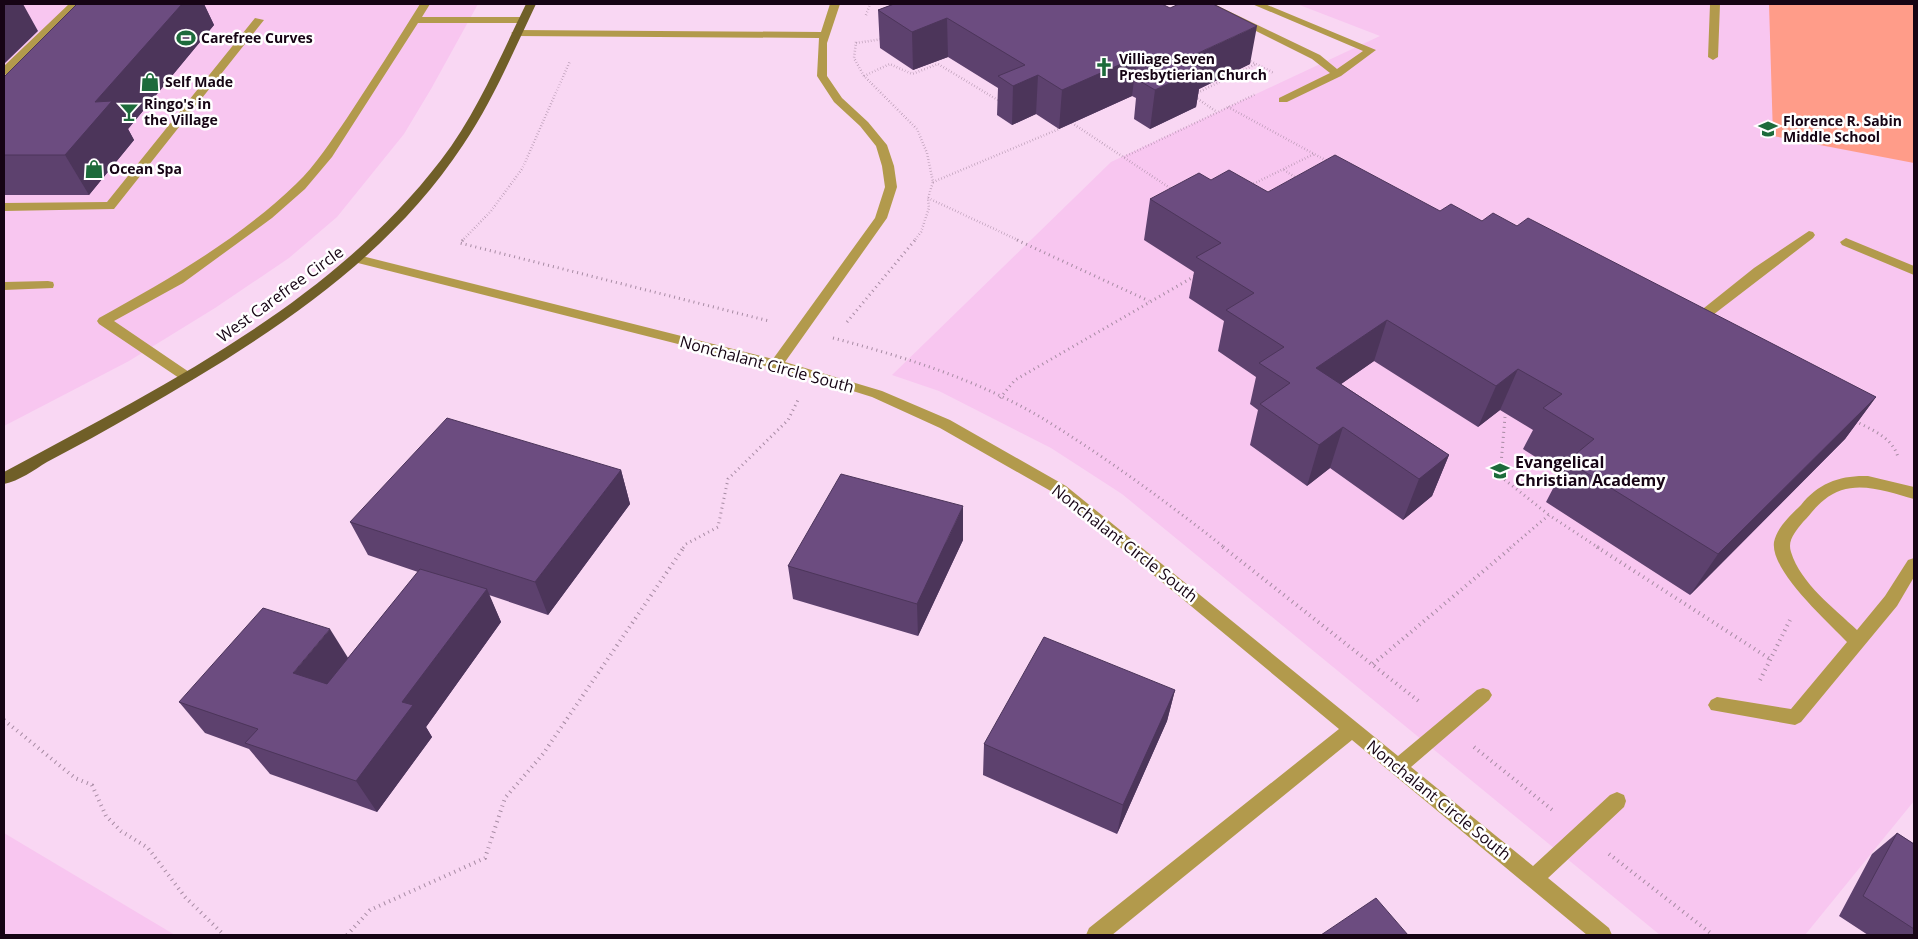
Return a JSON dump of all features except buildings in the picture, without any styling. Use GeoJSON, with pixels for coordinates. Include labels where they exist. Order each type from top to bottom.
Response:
{"type":"FeatureCollection","features":[{"type":"Feature","properties":{"kind":"main road","name":"West Carefree Circle"},"geometry":{"type":"LineString","coordinates":[[4,479],[187,377],[254,336],[311,296],[358,259],[420,195],[446,161],[473,120],[531,4]]}},
{"type":"Feature","properties":{"kind":"street"},"geometry":{"type":"LineString","coordinates":[[4,72],[74,4]]}},
{"type":"Feature","properties":{"kind":"street"},"geometry":{"type":"LineString","coordinates":[[187,377],[104,322],[178,280],[268,215],[301,186],[326,157],[386,68],[425,4]]}},
{"type":"Feature","properties":{"kind":"street"},"geometry":{"type":"LineString","coordinates":[[776,365],[881,218],[890,187],[888,166],[881,145],[864,124],[838,100],[822,76],[822,43],[836,4]]}},
{"type":"Feature","properties":{"kind":"street"},"geometry":{"type":"LineString","coordinates":[[1207,4],[1316,57],[1337,74]]}},
{"type":"Feature","properties":{"kind":"street"},"geometry":{"type":"LineString","coordinates":[[1257,4],[1371,50],[1337,74],[1283,100]]}},
{"type":"Feature","properties":{"kind":"street"},"geometry":{"type":"LineString","coordinates":[[1712,57],[1715,4]]}},
{"type":"Feature","properties":{"kind":"street"},"geometry":{"type":"LineString","coordinates":[[4,207],[110,206],[259,20]]}},
{"type":"Feature","properties":{"kind":"street"},"geometry":{"type":"LineString","coordinates":[[414,20],[523,20]]}},
{"type":"Feature","properties":{"kind":"street"},"geometry":{"type":"LineString","coordinates":[[516,33],[825,35]]}},
{"type":"Feature","properties":{"kind":"street"},"geometry":{"type":"LineString","coordinates":[[1682,325],[1704,315],[1759,271],[1809,235]]}},
{"type":"Feature","properties":{"kind":"street"},"geometry":{"type":"LineString","coordinates":[[1846,242],[1914,271]]}},
{"type":"Feature","properties":{"kind":"street","name":"Nonchalant Circle South"},"geometry":{"type":"LineString","coordinates":[[358,259],[810,373],[877,394],[945,424],[1061,490],[1602,935]]}},
{"type":"Feature","properties":{"kind":"street"},"geometry":{"type":"LineString","coordinates":[[4,286],[48,285]]}},
{"type":"Feature","properties":{"kind":"street"},"geometry":{"type":"LineString","coordinates":[[1858,642],[1797,579],[1782,549],[1783,534],[1822,492],[1838,484],[1860,480],[1887,484],[1914,493]]}},
{"type":"Feature","properties":{"kind":"street"},"geometry":{"type":"LineString","coordinates":[[1717,706],[1795,717],[1891,602],[1914,564]]}},
{"type":"Feature","properties":{"kind":"street"},"geometry":{"type":"LineString","coordinates":[[1398,766],[1483,694]]}},
{"type":"Feature","properties":{"kind":"street"},"geometry":{"type":"LineString","coordinates":[[1096,935],[1352,728]]}},
{"type":"Feature","properties":{"kind":"street"},"geometry":{"type":"LineString","coordinates":[[1534,878],[1617,801]]}},
{"type":"Feature","properties":{"kind":"path"},"geometry":{"type":"LineString","coordinates":[[460,243],[491,211],[522,169],[582,33]]}},
{"type":"Feature","properties":{"kind":"path"},"geometry":{"type":"LineString","coordinates":[[856,43],[884,38]]}},
{"type":"Feature","properties":{"kind":"path"},"geometry":{"type":"LineString","coordinates":[[1242,56],[1278,76]]}},
{"type":"Feature","properties":{"kind":"path"},"geometry":{"type":"LineString","coordinates":[[864,76],[890,64],[912,74],[938,64],[1004,104]]}},
{"type":"Feature","properties":{"kind":"path"},"geometry":{"type":"LineString","coordinates":[[1218,112],[1192,96],[1256,64]]}},
{"type":"Feature","properties":{"kind":"path"},"geometry":{"type":"LineString","coordinates":[[1124,157],[1261,92]]}},
{"type":"Feature","properties":{"kind":"path"},"geometry":{"type":"LineString","coordinates":[[1228,107],[1331,163]]}},
{"type":"Feature","properties":{"kind":"path"},"geometry":{"type":"LineString","coordinates":[[1072,123],[1177,193]]}},
{"type":"Feature","properties":{"kind":"path"},"geometry":{"type":"LineString","coordinates":[[933,182],[1059,129]]}},
{"type":"Feature","properties":{"kind":"path"},"geometry":{"type":"LineString","coordinates":[[1250,185],[1314,154]]}},
{"type":"Feature","properties":{"kind":"path"},"geometry":{"type":"LineString","coordinates":[[1283,170],[1300,180]]}},
{"type":"Feature","properties":{"kind":"path"},"geometry":{"type":"LineString","coordinates":[[928,198],[1149,301]]}},
{"type":"Feature","properties":{"kind":"path"},"geometry":{"type":"LineString","coordinates":[[1000,398],[1015,380],[1198,274]]}},
{"type":"Feature","properties":{"kind":"path"},"geometry":{"type":"LineString","coordinates":[[347,935],[370,910],[485,858],[506,798],[542,754],[686,544],[718,527],[728,479],[788,420],[810,373]]}},
{"type":"Feature","properties":{"kind":"path"},"geometry":{"type":"LineString","coordinates":[[1505,417],[1500,476],[1549,515],[1770,659]]}},
{"type":"Feature","properties":{"kind":"path"},"geometry":{"type":"LineString","coordinates":[[1851,419],[1885,437],[1898,453],[1899,461]]}},
{"type":"Feature","properties":{"kind":"path"},"geometry":{"type":"LineString","coordinates":[[1373,664],[1549,515]]}},
{"type":"Feature","properties":{"kind":"path"},"geometry":{"type":"LineString","coordinates":[[1758,684],[1790,619]]}},
{"type":"Feature","properties":{"kind":"path"},"geometry":{"type":"LineString","coordinates":[[4,720],[76,778],[92,785],[106,816],[121,831],[148,848],[185,897],[224,935]]}},
{"type":"Feature","properties":{"kind":"shaded area"},"geometry":{"type":"Polygon","coordinates":[[[4,4],[478,4],[404,134],[337,217],[289,258],[215,308],[129,361],[4,426],[4,4]]]}},
{"type":"Feature","properties":{"kind":"shaded area","name":"Evangelical Christian Academy"},"geometry":{"type":"Polygon","coordinates":[[[1297,4],[1914,4],[1914,801],[1805,935],[1660,935],[1122,494],[1051,448],[939,391],[892,375],[1111,162],[1380,36],[1297,4]]]}},
{"type":"Feature","properties":{"kind":"shaded area"},"geometry":{"type":"Polygon","coordinates":[[[1769,4],[1914,4],[1914,163],[1773,136],[1769,4]]]}},
{"type":"Feature","properties":{"kind":"shaded area"},"geometry":{"type":"Polygon","coordinates":[[[4,833],[175,935],[4,935],[4,833]]]}},
{"type":"Feature","properties":{"kind":"place","name":"Carefree Curves"},"geometry":{"type":"Point","coordinates":[186,38]}},
{"type":"Feature","properties":{"kind":"place","name":"Villiage Seven Presbytierian Church"},"geometry":{"type":"Point","coordinates":[1104,67]}},
{"type":"Feature","properties":{"kind":"place","name":"Self Made"},"geometry":{"type":"Point","coordinates":[150,82]}},
{"type":"Feature","properties":{"kind":"place","name":"Ringo's in the Village"},"geometry":{"type":"Point","coordinates":[129,112]}},
{"type":"Feature","properties":{"kind":"place","name":"Florence R. Sabin Middle School"},"geometry":{"type":"Point","coordinates":[1768,129]}},
{"type":"Feature","properties":{"kind":"place","name":"Ocean Spa"},"geometry":{"type":"Point","coordinates":[94,169]}},
{"type":"Feature","properties":{"kind":"place","name":"Evangelical Christian Academy"},"geometry":{"type":"Point","coordinates":[1500,471]}}]}
